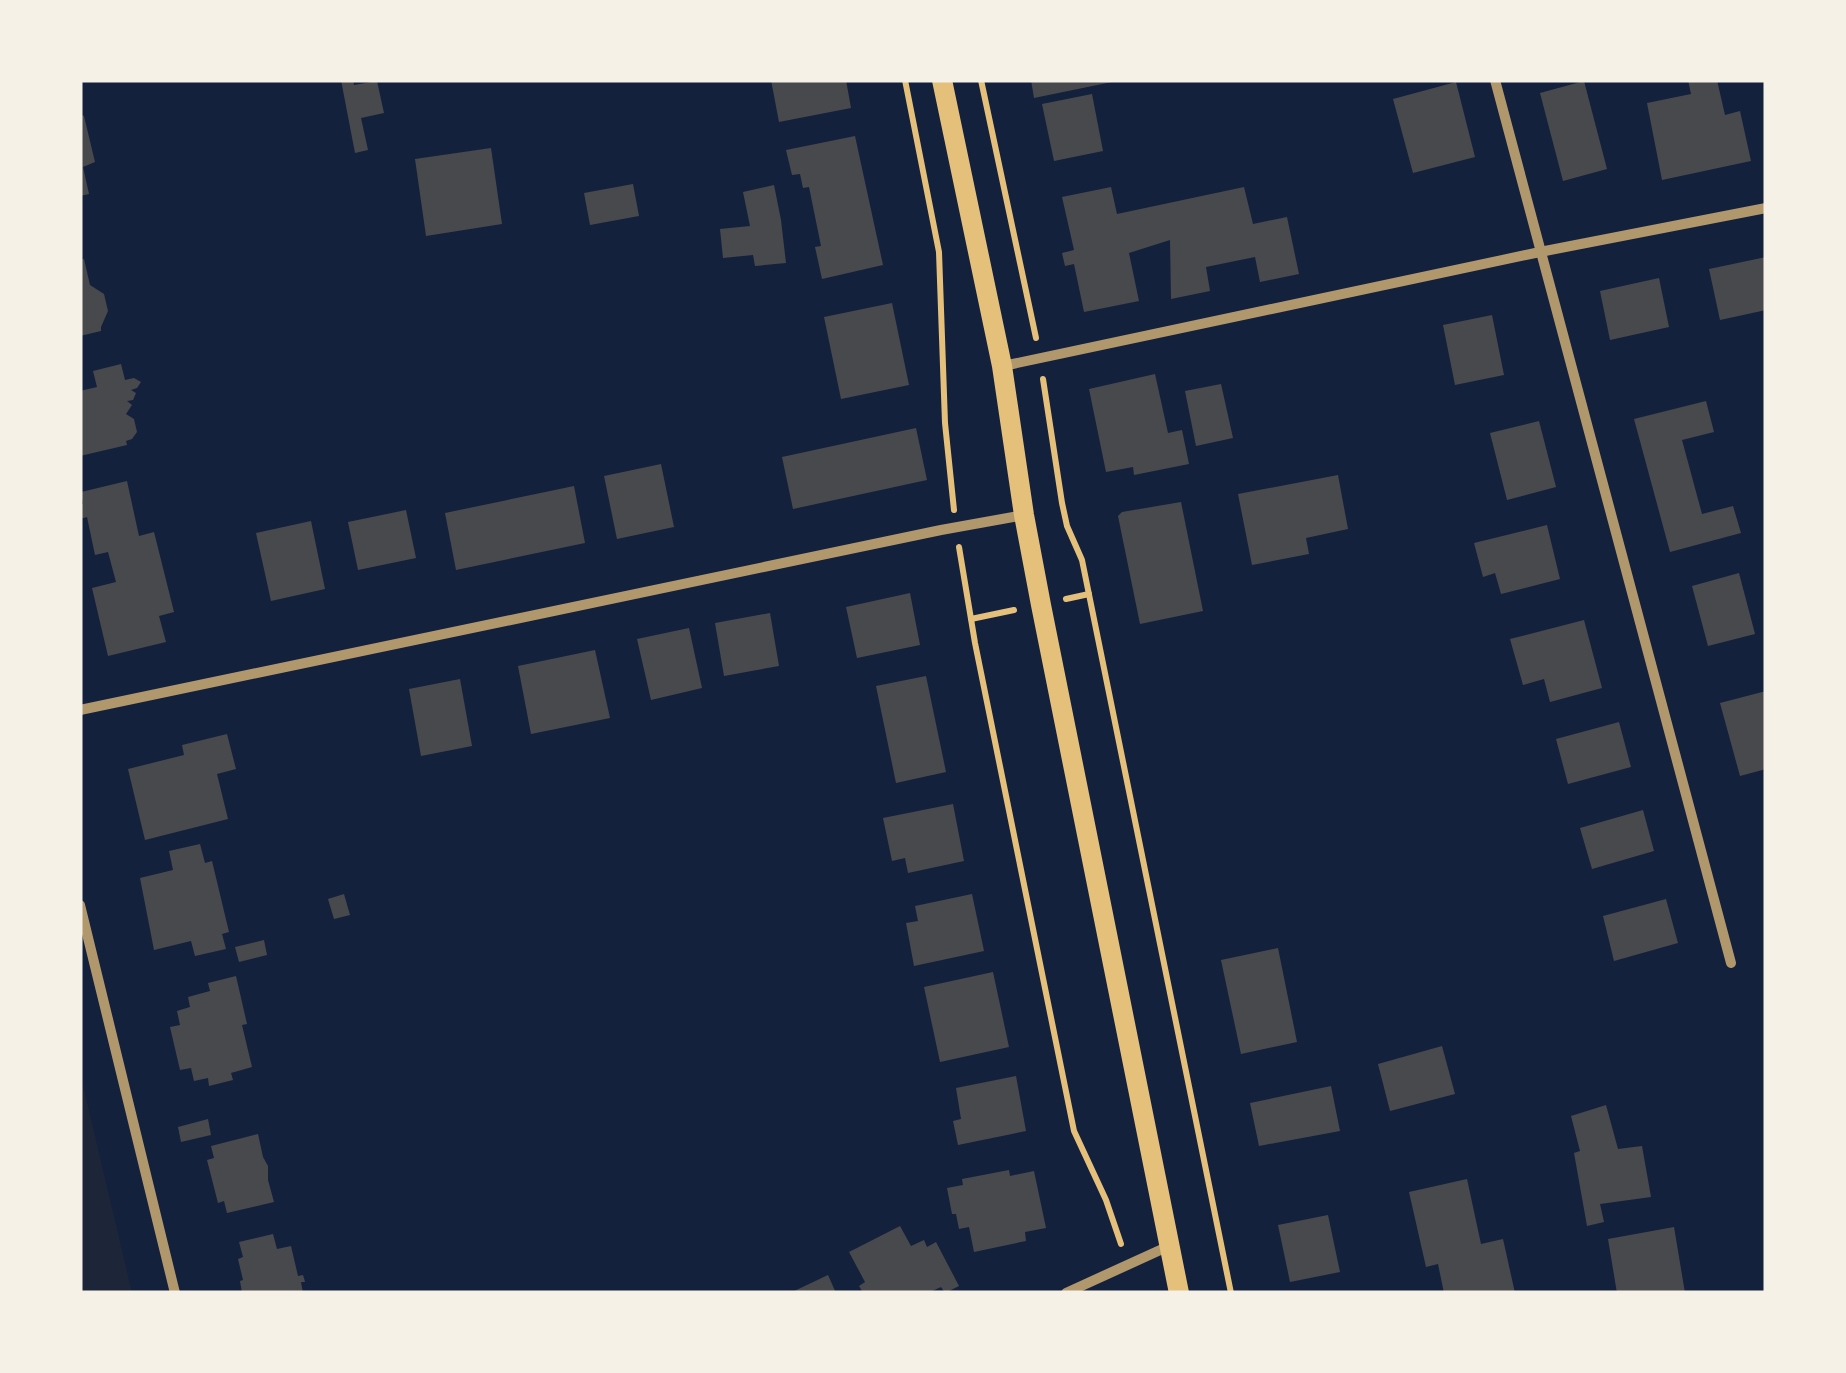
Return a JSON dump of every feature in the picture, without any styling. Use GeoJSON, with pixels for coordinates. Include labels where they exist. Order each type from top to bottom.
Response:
{"type":"FeatureCollection","features":[{"type":"Feature","properties":{"kind":"main road"},"geometry":{"type":"LineString","coordinates":[[942,80],[1002,366],[1024,516],[1066,738],[1179,1293]]}},
{"type":"Feature","properties":{"kind":"street"},"geometry":{"type":"LineString","coordinates":[[1495,80],[1731,963]]}},
{"type":"Feature","properties":{"kind":"street"},"geometry":{"type":"LineString","coordinates":[[1002,366],[1766,208]]}},
{"type":"Feature","properties":{"kind":"street"},"geometry":{"type":"LineString","coordinates":[[80,710],[956,526],[1024,516]]}},
{"type":"Feature","properties":{"kind":"street"},"geometry":{"type":"LineString","coordinates":[[80,905],[174,1293]]}},
{"type":"Feature","properties":{"kind":"street"},"geometry":{"type":"LineString","coordinates":[[1066,1293],[1169,1246]]}},
{"type":"Feature","properties":{"kind":"path"},"geometry":{"type":"LineString","coordinates":[[904,80],[939,252],[945,422],[963,582],[1074,1131],[1129,1263]]}},
{"type":"Feature","properties":{"kind":"path"},"geometry":{"type":"LineString","coordinates":[[980,80],[1040,358],[1064,514],[1082,560],[1231,1293]]}},
{"type":"Feature","properties":{"kind":"shaded area"},"geometry":{"type":"Polygon","coordinates":[[[80,1073],[132,1293],[80,1293],[80,1073]]]}},
{"type":"Feature","properties":{"kind":"building"},"geometry":{"type":"Polygon","coordinates":[[[341,80],[353,80],[354,85],[377,81],[384,113],[361,118],[368,150],[355,153],[341,80]]]}},
{"type":"Feature","properties":{"kind":"building"},"geometry":{"type":"Polygon","coordinates":[[[771,80],[846,80],[851,108],[779,122],[771,80]]]}},
{"type":"Feature","properties":{"kind":"building"},"geometry":{"type":"Polygon","coordinates":[[[1031,80],[1112,80],[1112,82],[1034,98],[1031,80]]]}},
{"type":"Feature","properties":{"kind":"building"},"geometry":{"type":"Polygon","coordinates":[[[1688,80],[1717,80],[1725,115],[1740,111],[1751,161],[1662,180],[1647,103],[1691,94],[1688,80]]]}},
{"type":"Feature","properties":{"kind":"building"},"geometry":{"type":"Polygon","coordinates":[[[1584,81],[1607,169],[1563,181],[1540,93],[1584,81]]]}},
{"type":"Feature","properties":{"kind":"building"},"geometry":{"type":"Polygon","coordinates":[[[1456,82],[1475,157],[1413,173],[1393,99],[1456,82]]]}},
{"type":"Feature","properties":{"kind":"building"},"geometry":{"type":"Polygon","coordinates":[[[1092,94],[1103,151],[1054,161],[1042,104],[1092,94]]]}},
{"type":"Feature","properties":{"kind":"building"},"geometry":{"type":"Polygon","coordinates":[[[80,114],[84,116],[95,162],[83,167],[89,194],[80,196],[80,114]]]}},
{"type":"Feature","properties":{"kind":"building"},"geometry":{"type":"Polygon","coordinates":[[[855,136],[883,265],[822,279],[815,247],[821,246],[809,187],[803,188],[800,174],[792,175],[786,150],[855,136]]]}},
{"type":"Feature","properties":{"kind":"building"},"geometry":{"type":"Polygon","coordinates":[[[491,148],[502,224],[426,236],[415,159],[491,148]]]}},
{"type":"Feature","properties":{"kind":"building"},"geometry":{"type":"Polygon","coordinates":[[[633,184],[639,216],[590,225],[584,193],[633,184]]]}},
{"type":"Feature","properties":{"kind":"building"},"geometry":{"type":"Polygon","coordinates":[[[774,185],[786,263],[755,266],[753,255],[723,258],[720,229],[750,226],[743,192],[774,185]]]}},
{"type":"Feature","properties":{"kind":"building"},"geometry":{"type":"Polygon","coordinates":[[[1111,187],[1117,214],[1244,187],[1253,224],[1287,217],[1299,274],[1260,282],[1255,257],[1206,267],[1210,291],[1171,299],[1170,240],[1129,253],[1139,301],[1084,312],[1074,264],[1065,266],[1062,253],[1074,250],[1062,197],[1111,187]]]}},
{"type":"Feature","properties":{"kind":"building"},"geometry":{"type":"Polygon","coordinates":[[[1766,257],[1766,310],[1720,320],[1709,269],[1766,257]]]}},
{"type":"Feature","properties":{"kind":"building"},"geometry":{"type":"Polygon","coordinates":[[[84,259],[90,285],[104,294],[108,311],[101,331],[80,336],[80,260],[84,259]]]}},
{"type":"Feature","properties":{"kind":"building"},"geometry":{"type":"Polygon","coordinates":[[[1659,278],[1669,327],[1610,340],[1600,291],[1659,278]]]}},
{"type":"Feature","properties":{"kind":"building"},"geometry":{"type":"Polygon","coordinates":[[[892,303],[909,385],[841,399],[824,317],[892,303]]]}},
{"type":"Feature","properties":{"kind":"building"},"geometry":{"type":"Polygon","coordinates":[[[1492,315],[1504,375],[1455,385],[1443,325],[1492,315]]]}},
{"type":"Feature","properties":{"kind":"building"},"geometry":{"type":"Polygon","coordinates":[[[121,364],[125,380],[134,378],[141,382],[131,390],[136,393],[133,400],[127,401],[132,405],[126,414],[134,419],[137,432],[126,441],[127,445],[80,456],[80,391],[97,387],[93,371],[121,364]]]}},
{"type":"Feature","properties":{"kind":"building"},"geometry":{"type":"Polygon","coordinates":[[[1155,374],[1168,433],[1182,430],[1189,464],[1134,475],[1133,467],[1106,472],[1089,389],[1155,374]]]}},
{"type":"Feature","properties":{"kind":"building"},"geometry":{"type":"Polygon","coordinates":[[[1221,384],[1233,438],[1196,446],[1185,391],[1221,384]]]}},
{"type":"Feature","properties":{"kind":"building"},"geometry":{"type":"Polygon","coordinates":[[[1706,401],[1714,432],[1682,440],[1702,514],[1733,506],[1741,533],[1670,552],[1634,419],[1706,401]]]}},
{"type":"Feature","properties":{"kind":"building"},"geometry":{"type":"Polygon","coordinates":[[[1539,421],[1556,487],[1507,500],[1490,433],[1539,421]]]}},
{"type":"Feature","properties":{"kind":"building"},"geometry":{"type":"Polygon","coordinates":[[[916,428],[927,480],[793,509],[782,457],[916,428]]]}},
{"type":"Feature","properties":{"kind":"building"},"geometry":{"type":"Polygon","coordinates":[[[661,464],[674,527],[617,539],[604,476],[661,464]]]}},
{"type":"Feature","properties":{"kind":"building"},"geometry":{"type":"Polygon","coordinates":[[[1338,475],[1348,529],[1306,538],[1309,554],[1252,565],[1238,494],[1338,475]]]}},
{"type":"Feature","properties":{"kind":"building"},"geometry":{"type":"Polygon","coordinates":[[[127,481],[139,536],[154,532],[174,612],[159,616],[166,642],[108,656],[92,588],[116,582],[108,552],[95,555],[87,517],[80,519],[81,492],[127,481]]]}},
{"type":"Feature","properties":{"kind":"building"},"geometry":{"type":"Polygon","coordinates":[[[574,486],[585,543],[456,570],[445,513],[574,486]]]}},
{"type":"Feature","properties":{"kind":"building"},"geometry":{"type":"Polygon","coordinates":[[[1181,502],[1203,611],[1140,624],[1118,516],[1122,512],[1181,502]]]}},
{"type":"Feature","properties":{"kind":"building"},"geometry":{"type":"Polygon","coordinates":[[[406,510],[416,558],[358,570],[348,522],[406,510]]]}},
{"type":"Feature","properties":{"kind":"building"},"geometry":{"type":"Polygon","coordinates":[[[311,521],[325,589],[271,601],[256,533],[311,521]]]}},
{"type":"Feature","properties":{"kind":"building"},"geometry":{"type":"Polygon","coordinates":[[[1547,525],[1560,579],[1501,594],[1495,573],[1483,577],[1474,543],[1547,525]]]}},
{"type":"Feature","properties":{"kind":"building"},"geometry":{"type":"Polygon","coordinates":[[[1739,573],[1755,634],[1708,646],[1692,586],[1739,573]]]}},
{"type":"Feature","properties":{"kind":"building"},"geometry":{"type":"Polygon","coordinates":[[[910,593],[920,645],[857,658],[846,607],[910,593]]]}},
{"type":"Feature","properties":{"kind":"building"},"geometry":{"type":"Polygon","coordinates":[[[770,613],[779,666],[724,676],[715,623],[770,613]]]}},
{"type":"Feature","properties":{"kind":"building"},"geometry":{"type":"Polygon","coordinates":[[[1584,620],[1602,688],[1550,702],[1544,679],[1523,685],[1510,639],[1584,620]]]}},
{"type":"Feature","properties":{"kind":"building"},"geometry":{"type":"Polygon","coordinates":[[[689,628],[702,688],[651,700],[637,639],[689,628]]]}},
{"type":"Feature","properties":{"kind":"building"},"geometry":{"type":"Polygon","coordinates":[[[595,650],[610,718],[531,734],[518,666],[595,650]]]}},
{"type":"Feature","properties":{"kind":"building"},"geometry":{"type":"Polygon","coordinates":[[[926,676],[946,772],[896,783],[876,686],[926,676]]]}},
{"type":"Feature","properties":{"kind":"building"},"geometry":{"type":"Polygon","coordinates":[[[460,679],[472,746],[421,756],[409,689],[460,679]]]}},
{"type":"Feature","properties":{"kind":"building"},"geometry":{"type":"Polygon","coordinates":[[[1766,691],[1766,769],[1740,776],[1720,703],[1766,691]]]}},
{"type":"Feature","properties":{"kind":"building"},"geometry":{"type":"Polygon","coordinates":[[[1619,722],[1631,767],[1568,784],[1556,739],[1619,722]]]}},
{"type":"Feature","properties":{"kind":"building"},"geometry":{"type":"Polygon","coordinates":[[[227,734],[236,769],[217,774],[228,819],[145,840],[128,769],[184,755],[182,745],[227,734]]]}},
{"type":"Feature","properties":{"kind":"building"},"geometry":{"type":"Polygon","coordinates":[[[953,804],[964,861],[908,873],[905,858],[892,861],[883,818],[953,804]]]}},
{"type":"Feature","properties":{"kind":"building"},"geometry":{"type":"Polygon","coordinates":[[[1643,810],[1654,851],[1592,869],[1580,828],[1643,810]]]}},
{"type":"Feature","properties":{"kind":"building"},"geometry":{"type":"Polygon","coordinates":[[[200,844],[205,863],[212,861],[229,932],[222,934],[226,949],[195,956],[191,941],[154,950],[140,878],[173,870],[169,851],[200,844]]]}},
{"type":"Feature","properties":{"kind":"building"},"geometry":{"type":"Polygon","coordinates":[[[344,894],[350,915],[334,919],[328,899],[344,894]]]}},
{"type":"Feature","properties":{"kind":"building"},"geometry":{"type":"Polygon","coordinates":[[[972,894],[984,951],[914,966],[906,923],[918,921],[915,906],[972,894]]]}},
{"type":"Feature","properties":{"kind":"building"},"geometry":{"type":"Polygon","coordinates":[[[1666,899],[1678,943],[1614,961],[1603,916],[1666,899]]]}},
{"type":"Feature","properties":{"kind":"building"},"geometry":{"type":"Polygon","coordinates":[[[264,940],[267,955],[239,962],[235,947],[264,940]]]}},
{"type":"Feature","properties":{"kind":"building"},"geometry":{"type":"Polygon","coordinates":[[[1278,948],[1297,1042],[1241,1054],[1221,960],[1278,948]]]}},
{"type":"Feature","properties":{"kind":"building"},"geometry":{"type":"Polygon","coordinates":[[[993,972],[1009,1047],[940,1062],[924,987],[993,972]]]}},
{"type":"Feature","properties":{"kind":"building"},"geometry":{"type":"Polygon","coordinates":[[[236,976],[252,1067],[231,1073],[233,1080],[209,1086],[208,1078],[194,1081],[191,1068],[180,1070],[170,1027],[180,1025],[177,1011],[190,1007],[188,997],[210,991],[208,983],[236,976]]]}},
{"type":"Feature","properties":{"kind":"building"},"geometry":{"type":"Polygon","coordinates":[[[1442,1046],[1455,1094],[1390,1111],[1378,1064],[1442,1046]]]}},
{"type":"Feature","properties":{"kind":"building"},"geometry":{"type":"Polygon","coordinates":[[[1016,1076],[1026,1131],[958,1145],[953,1121],[961,1119],[956,1088],[1016,1076]]]}},
{"type":"Feature","properties":{"kind":"building"},"geometry":{"type":"Polygon","coordinates":[[[1331,1086],[1340,1131],[1259,1146],[1250,1103],[1331,1086]]]}},
{"type":"Feature","properties":{"kind":"building"},"geometry":{"type":"Polygon","coordinates":[[[1606,1105],[1618,1149],[1642,1146],[1651,1197],[1600,1204],[1604,1222],[1587,1226],[1574,1153],[1580,1151],[1571,1116],[1606,1105]]]}},
{"type":"Feature","properties":{"kind":"building"},"geometry":{"type":"Polygon","coordinates":[[[208,1119],[211,1135],[181,1142],[178,1127],[208,1119]]]}},
{"type":"Feature","properties":{"kind":"building"},"geometry":{"type":"Polygon","coordinates":[[[258,1134],[274,1202],[227,1213],[224,1201],[218,1203],[207,1160],[214,1158],[211,1146],[258,1134]]]}},
{"type":"Feature","properties":{"kind":"building"},"geometry":{"type":"Polygon","coordinates":[[[1009,1170],[1010,1176],[1034,1171],[1046,1228],[1025,1232],[1026,1241],[974,1252],[969,1227],[959,1229],[956,1214],[952,1214],[947,1188],[963,1185],[962,1179],[1009,1170]]]}},
{"type":"Feature","properties":{"kind":"building"},"geometry":{"type":"Polygon","coordinates":[[[1467,1179],[1481,1244],[1503,1239],[1515,1293],[1444,1293],[1438,1264],[1426,1267],[1409,1192],[1467,1179]]]}},
{"type":"Feature","properties":{"kind":"building"},"geometry":{"type":"Polygon","coordinates":[[[1328,1215],[1340,1272],[1290,1282],[1278,1225],[1328,1215]]]}},
{"type":"Feature","properties":{"kind":"building"},"geometry":{"type":"Polygon","coordinates":[[[900,1226],[911,1246],[924,1240],[927,1247],[936,1242],[959,1286],[945,1293],[941,1287],[928,1293],[863,1293],[859,1286],[865,1282],[849,1252],[900,1226]]]}},
{"type":"Feature","properties":{"kind":"building"},"geometry":{"type":"Polygon","coordinates":[[[1674,1227],[1685,1293],[1617,1293],[1608,1239],[1674,1227]]]}},
{"type":"Feature","properties":{"kind":"building"},"geometry":{"type":"Polygon","coordinates":[[[273,1234],[277,1249],[291,1246],[298,1276],[303,1275],[305,1282],[301,1282],[303,1293],[242,1293],[238,1259],[243,1257],[239,1242],[273,1234]]]}},
{"type":"Feature","properties":{"kind":"building"},"geometry":{"type":"Polygon","coordinates":[[[828,1275],[836,1293],[790,1293],[828,1275]]]}}]}
